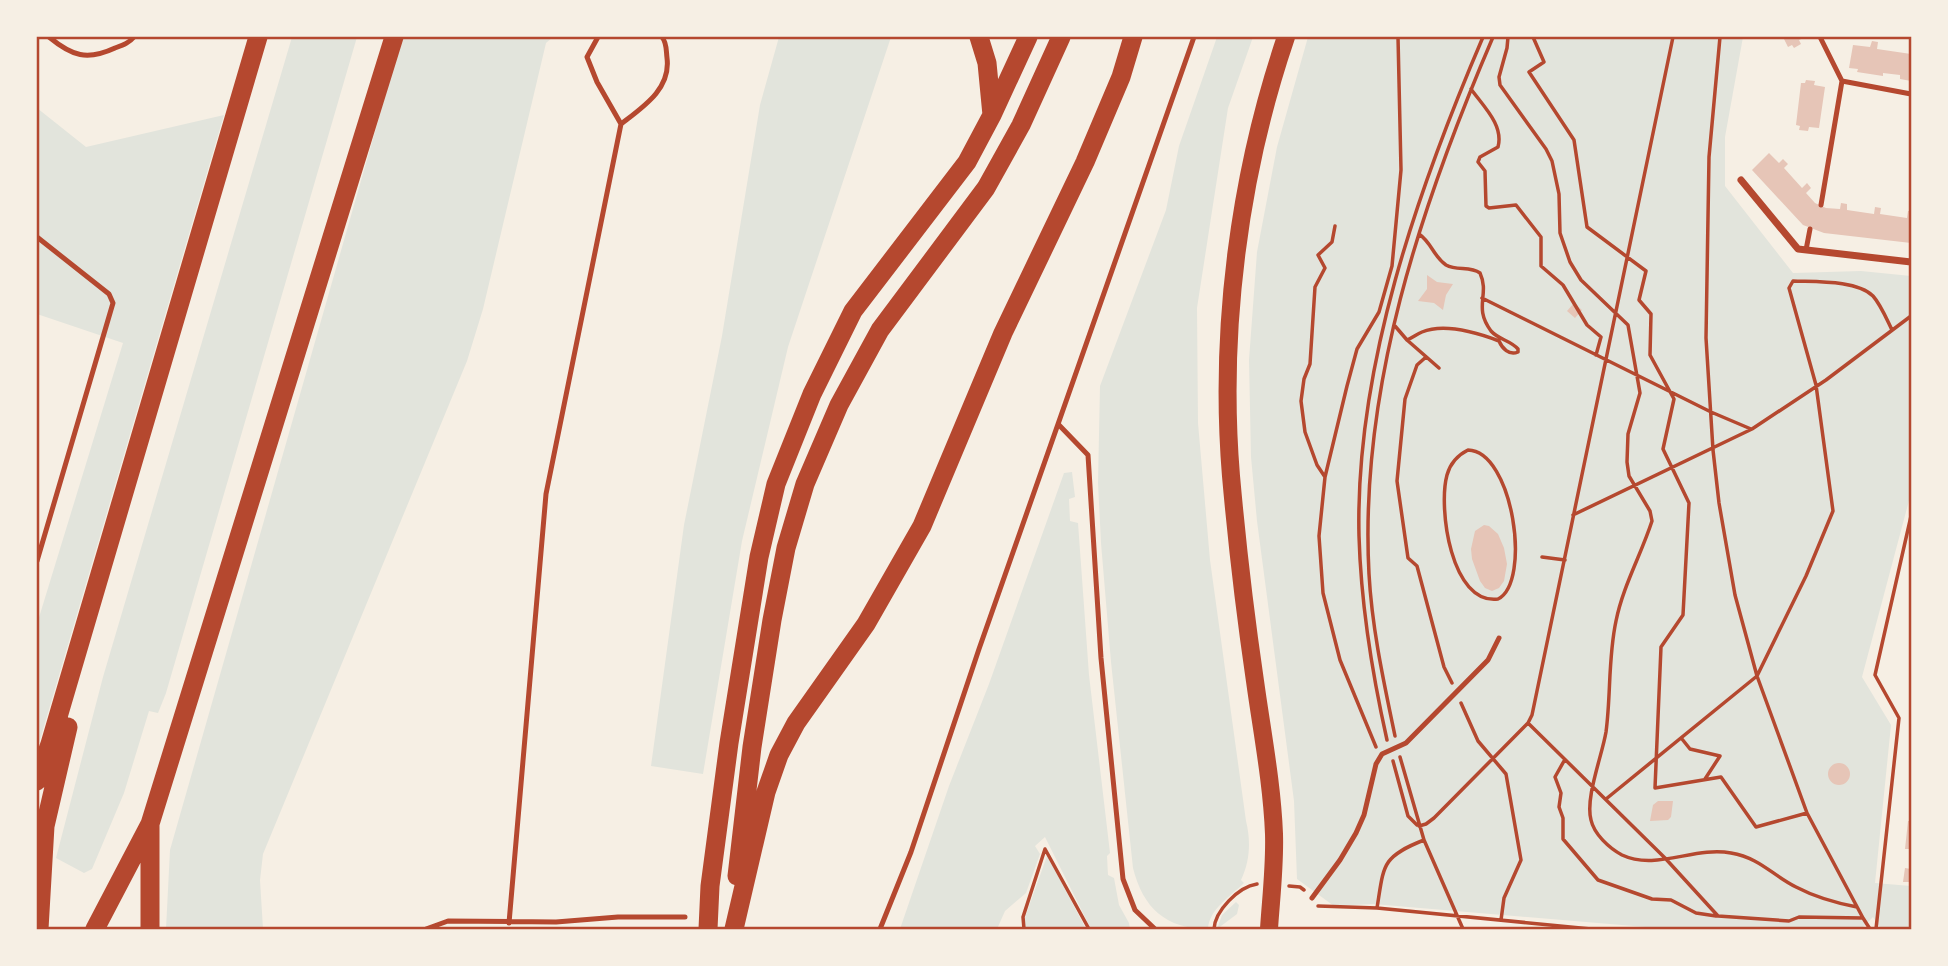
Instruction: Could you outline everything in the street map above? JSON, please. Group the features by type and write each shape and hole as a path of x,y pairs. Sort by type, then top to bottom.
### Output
{"highway":[{"path":"37,781 258,37"},
{"path":"95,929 150,824 394,37"},
{"path":"979,37 987,63 992,115"},
{"path":"708,929 710,886 729,743 759,557 776,484 812,394 853,311 967,162 1028,37"},
{"path":"734,929 739,847 768,645 786,548 805,484 839,405 880,330 986,188 1021,125 1061,37"},
{"path":"734,929 766,792 779,755 796,723 866,624 922,526 997,345 1085,162 1121,76 1133,37"},
{"path":"39,929 45,826 110,541"},
{"path":"150,824 150,929"}],"main road":[{"path":"1269,929 1274,836 1272,804 1251,654 1231,474 1229,375 1233,295 1244,207 1266,103 1286,37"}],"street":[{"path":"1741,180 1798,249 1911,262"}],"lane":[{"path":"49,37 65,50 82,56 101,55 134,37"},
{"path":"598,37 587,57 597,82 621,124"},
{"path":"509,923 546,494 621,124 656,96 669,70 662,37"},
{"path":"880,929 894,899 1194,37"},
{"path":"1820,37 1842,81 1821,205"},
{"path":"1842,81 1911,94"},
{"path":"1806,250 1810,229"},
{"path":"37,237 109,293 113,303 37,561"},
{"path":"1059,425 1088,455 1101,658 1124,879 1135,910 1155,929"},
{"path":"1312,898 1356,833 1364,815 1376,764 1382,754 1406,743 1488,660 1499,638"},
{"path":"426,929 448,921 509,923 685,917"}],"path":[{"path":"1382,754 1374,746 1340,660 1323,593 1319,536 1325,477 1357,349 1379,312 1392,266 1401,170 1398,37"},
{"path":"1419,826 1408,816 1377,695 1367,630 1359,534 1361,483 1372,383 1403,256 1428,177 1483,37"},
{"path":"1463,929 1424,840 1397,747 1374,630 1368,573 1370,485 1380,386 1419,234 1471,89 1493,37"},
{"path":"1507,37 1507,48 1499,77 1502,91 1533,130 1552,160 1559,194 1560,233 1570,262 1581,280 1628,325 1640,393 1627,448 1629,476 1650,511 1651,521 1616,622 1611,652 1606,730 1590,799 1591,822 1601,838 1620,854 1634,859 1665,859 1709,851 1732,853 1762,863 1811,894 1857,906"},
{"path":"1533,37 1544,62 1529,72 1574,140 1587,227 1646,271 1639,300 1651,314 1650,355 1674,399 1663,449 1689,503 1683,615 1661,647 1656,788 1721,777 1756,827 1807,813"},
{"path":"1419,826 1434,818 1528,723 1532,715 1674,37"},
{"path":"1720,37 1709,157 1706,247 1706,338 1719,503 1735,595 1757,676 1807,813 1870,929"},
{"path":"1471,89 1496,123 1499,134 1498,147 1480,157 1478,162 1485,172 1486,206 1516,205 1541,237 1541,266 1563,285 1587,325 1601,338 1597,355"},
{"path":"1325,477 1317,465 1305,432 1301,401 1304,379 1310,364 1315,287 1325,268 1318,255 1332,242 1335,226"},
{"path":"1407,340 1423,331 1461,331 1499,341 1502,348 1509,352 1518,352 1514,345 1492,332 1480,309 1484,288 1480,273 1475,270 1451,268 1443,263 1436,256 1429,240 1419,234"},
{"path":"1606,799 1757,676 1806,576 1833,511 1816,385 1789,288 1793,281 1838,283 1864,290 1874,297 1892,330"},
{"path":"1388,285 1404,289"},
{"path":"1482,298 1711,412 1752,429"},
{"path":"1573,515 1752,429 1911,316"},
{"path":"1395,326 1439,368"},
{"path":"1426,357 1418,365 1405,399 1397,481 1409,558 1417,566 1444,667 1478,741 1506,774 1521,860 1504,898 1501,920"},
{"path":"1476,450 1493,464 1511,508 1515,543 1513,577 1509,589 1503,596 1491,600 1482,598 1461,575 1454,560 1446,519 1447,475 1460,454 1476,450"},
{"path":"1876,929 1899,718 1875,675 1911,516"},
{"path":"1542,557 1565,560"},
{"path":"1528,723 1606,799 1718,916"},
{"path":"1682,739 1690,749 1720,756 1705,780"},
{"path":"1564,760 1555,777 1561,793 1559,807 1563,818 1563,839 1598,880 1652,899 1671,900 1696,913 1788,921 1799,916 1863,918"},
{"path":"1377,908 1386,862 1403,848 1424,840"},
{"path":"1024,929 1023,917 1045,849 1089,929"},
{"path":"1214,929 1217,914 1239,892 1251,885 1300,887 1320,908 1377,908 1591,929"}],"shaded area":[{"path":"292,37 357,37 166,693 158,713 149,711 124,793 92,869 84,873 56,858 103,677"},
{"path":"402,37 553,37 546,43 483,309 467,361 263,854 260,880 263,929 166,929 170,850"},
{"path":"779,37 891,37 788,347 742,541 703,774 651,766 684,525 722,336 760,105"},
{"path":"1217,37 1253,37 1228,108 1197,308 1198,423 1210,560 1249,843 1248,858 1241,880 1244,883 1216,909 1208,929 1180,925 1158,914 1143,894 1133,868 1111,662 1098,483 1100,386 1166,210 1179,146"},
{"path":"1308,37 1743,37 1725,137 1725,186 1793,273 1861,271 1911,276 1911,493 1862,677 1891,725 1875,883 1911,886 1911,929 1881,929 1873,917 1861,929 1669,929 1373,904 1334,906 1297,879 1294,801 1251,457 1249,360 1257,252 1277,147"},
{"path":"37,108 86,147 224,115 37,750 37,624 123,343 37,314"},
{"path":"1072,472 1075,497 1069,499 1070,521 1078,523 1089,675 1110,853 1107,856 1108,875 1114,878 1119,905 1130,929 1091,929 1045,837 1035,846 1040,854 1026,893 1005,911 997,929 900,929 949,786 989,684 1064,473"},
{"path":"1047,856 1086,929 1025,929 1024,920"},
{"path":"1236,902 1239,905 1237,914 1217,929 1222,915"}],"building":[{"path":"1783,37 1806,37 1799,40 1801,44 1794,48 1792,45 1788,47"},
{"path":"1872,41 1878,42 1877,49 1911,54 1911,81 1900,79 1900,75 1883,73 1883,76 1849,68 1853,45 1870,47"},
{"path":"1806,80 1815,81 1814,85 1825,87 1819,128 1809,127 1808,131 1799,130 1800,126 1796,125 1801,83"},
{"path":"1769,153 1779,163 1783,159 1788,164 1784,168 1802,188 1807,183 1811,188 1806,193 1815,203 1826,208 1840,209 1841,203 1847,204 1847,210 1874,214 1875,207 1881,208 1880,214 1907,218 1908,211 1911,211 1911,243 1824,233 1803,225 1752,170"},
{"path":"1427,275 1437,282 1453,284 1446,295 1443,310 1434,303 1418,301 1427,289"},
{"path":"1574,303 1582,310 1575,318 1567,311"},
{"path":"1484,525 1498,534 1507,564 1504,581 1499,588 1492,591 1485,588 1480,581 1472,559 1475,531"},
{"path":"1839,763 1847,766 1850,774 1847,782 1839,785 1831,782 1828,774 1831,766"},
{"path":"1658,801 1673,801 1671,817 1668,820 1650,821 1653,805"},
{"path":"1908,821 1911,821 1911,849 1905,849"},
{"path":"1905,868 1911,869 1911,882 1903,882"}]}
